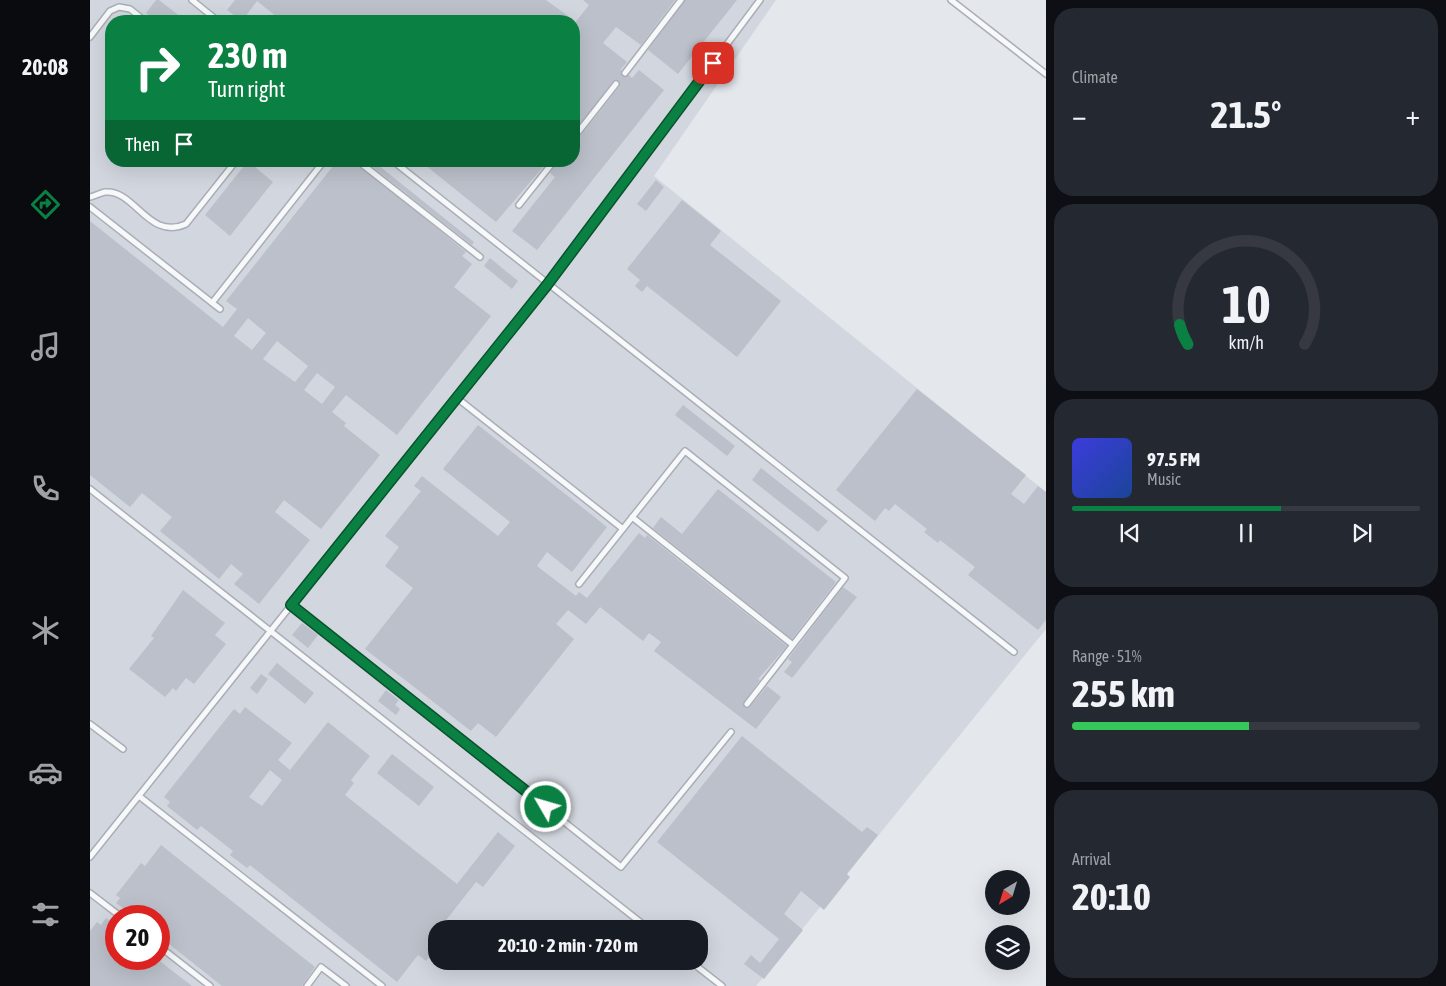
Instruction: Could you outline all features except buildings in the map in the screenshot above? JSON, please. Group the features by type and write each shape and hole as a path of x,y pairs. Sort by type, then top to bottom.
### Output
{"lane":[{"path":"192,0 211,15"},
{"path":"625,73 681,0"},
{"path":"90,856 547,285 760,0"},
{"path":"951,0 1046,74"},
{"path":"107,15 119,6 130,9 138,15"},
{"path":"90,37 105,18"},
{"path":"580,130 616,84"},
{"path":"90,197 105,192 116,194 163,228 174,230 186,224 231,167"},
{"path":"212,303 319,167"},
{"path":"366,167 480,257"},
{"path":"400,167 547,285 1014,652"},
{"path":"519,205 549,167"},
{"path":"90,207 220,309"},
{"path":"457,398 623,529"},
{"path":"579,584 685,451 845,578 747,704"},
{"path":"90,489 638,920"},
{"path":"632,517 793,645"},
{"path":"291,605 621,867 731,732"},
{"path":"90,724 123,749"},
{"path":"139,796 382,986"},
{"path":"90,893 106,905"},
{"path":"170,955 210,986"},
{"path":"307,986 321,967 346,986"},
{"path":"702,970 722,986"}],"shaded area":[{"path":"90,0 776,0 654,176 1046,492 1046,629 756,986 90,986"}],"route":[{"path":"546,807 291,605 547,285 713,63"}]}
